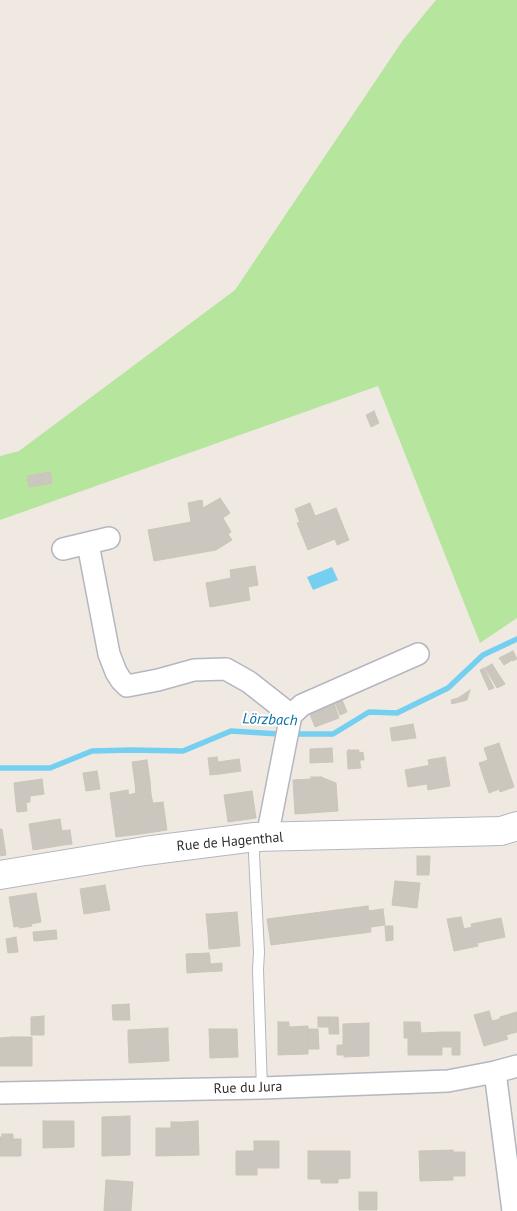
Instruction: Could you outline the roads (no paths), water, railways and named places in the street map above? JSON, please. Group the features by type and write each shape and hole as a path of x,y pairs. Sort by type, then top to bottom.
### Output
{"main road":[{"name":"Rue de Hagenthal","path":"461,832 517,811"},
{"name":"Rue de Hagenthal","path":"0,875 145,851 261,837 501,831 517,826"}],"street":[{"path":"63,549 109,538"},
{"path":"88,544 109,654 116,672 127,686 194,670 226,669 249,682 291,715"},
{"path":"261,837 291,715 302,705 418,654"},
{"name":"Rue du Jura","path":"0,1093 262,1088 448,1081 517,1066"},
{"path":"495,1072 514,1211"}],"lane":[{"path":"261,837 254,855 259,952 262,1088"}],"water":[{"path":"332,567 338,580 313,590 307,577"}],"waterway":[{"name":"Lörzbach","path":"0,768 50,768 92,751 183,751 231,731 279,734 333,734 369,712 397,713 448,688 483,655 517,639"}]}
